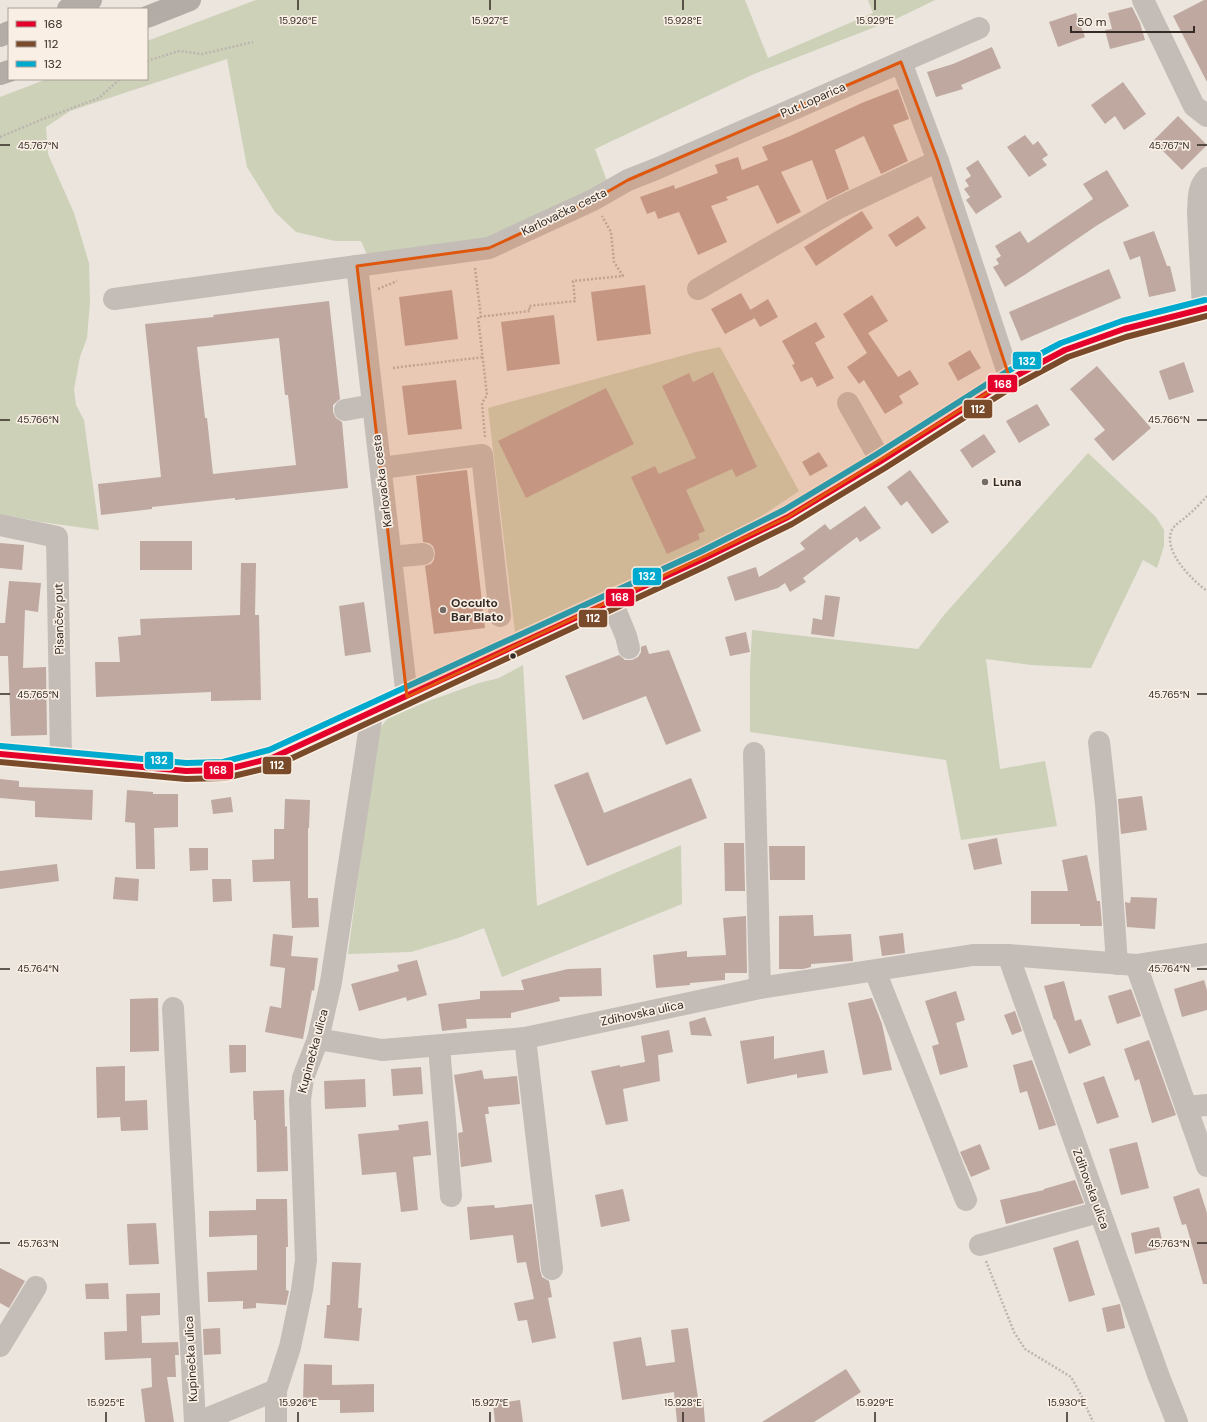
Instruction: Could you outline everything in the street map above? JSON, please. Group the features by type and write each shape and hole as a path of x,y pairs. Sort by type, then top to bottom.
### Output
{"main road":[{"path":"71,8 91,0"},
{"path":"148,17 190,0"}],"street":[{"path":"1143,0 1194,106 1207,116"},
{"name":"Put Loparica","path":"628,180 664,166 979,28"},
{"path":"901,62 938,161 1010,379"},
{"path":"698,289 838,208 938,161"},
{"path":"0,754 186,771 224,770 272,758 407,697 703,559 788,517 881,461 1010,379 1065,350 1124,328 1205,309 1203,211 1199,193 1201,184 1207,178"},
{"name":"Karlovačka cesta","path":"114,299 488,248 593,200 628,180"},
{"name":"Karlovačka cesta","path":"357,266 407,697"},
{"path":"848,404 881,461"},
{"path":"345,410 374,405"},
{"path":"381,468 482,455 500,616"},
{"name":"Pisančev put","path":"0,525 57,537 61,759"},
{"path":"391,557 423,554"},
{"path":"612,602 626,636 629,648"},
{"name":"Kupinečka ulica","path":"276,1422 276,1390 290,1347 302,1290 306,1260 300,1100 303,1078 318,1040 331,982 372,713"},
{"path":"1099,742 1126,964 1196,1106 1207,1166"},
{"path":"754,753 760,988"},
{"name":"Zdihovska ulica","path":"318,1040 382,1050 525,1038 760,988 973,955 1008,955 1126,964 1207,954"},
{"name":"Zdihovska ulica","path":"1008,955 1099,1212 1159,1377 1177,1422"},
{"path":"875,971 966,1200"},
{"name":"Kupinečka ulica","path":"172,1008 195,1422"},
{"path":"525,1038 552,1269"},
{"path":"439,1046 451,1196"},
{"path":"980,1245 1099,1212"},
{"path":"0,1346 36,1287"},
{"path":"198,1422 276,1390"}],"path":[{"path":"148,62 179,51 202,54 253,42"},
{"path":"0,137 99,98 119,80"},
{"path":"482,455 485,441 482,403 487,395 484,357 478,317 530,311 529,306 575,301 573,280 623,276 614,262 612,232 593,200"},
{"path":"473,251 481,317"},
{"path":"393,368 484,357"},
{"path":"1207,496 1172,530 1171,544 1179,563 1189,573 1195,582 1207,591"},
{"path":"980,1245 1014,1332 1026,1348 1071,1377 1093,1422"}],"highlighted area":[{"path":"901,62 938,161 1010,379 788,517 407,697 357,266 489,248 593,200 628,180"}],"green space":[{"path":"256,0 745,0 768,58 873,13 868,0 935,0 898,18 754,74 595,149 608,184 474,243 369,259 361,241 335,241 296,232 275,212 247,167 227,59 70,111 46,127 48,154 74,213 89,263 90,302 87,338 80,357 74,389 76,405 84,420 99,530 41,522 0,514 0,97 44,80 148,80 148,41"},
{"path":"720,347 799,491 745,527 515,632 488,408 696,352"},
{"path":"1088,453 1156,517 1164,530 1164,546 1157,568 1143,560 1091,668 1031,665 986,659 1000,769 1045,761 1057,826 961,840 946,760 750,732 752,630 918,649 944,615"},
{"path":"523,665 537,906 681,845 682,904 502,977 484,928 458,938 411,952 348,954 376,742 381,727 387,719 426,702 479,683 499,678"}],"building":[{"path":"1204,0 1207,0 1207,82 1173,16"},
{"path":"1132,7 1140,23 1145,40 1110,49 1105,30 1112,29 1108,13"},
{"path":"1076,13 1085,37 1058,47 1049,22"},
{"path":"992,47 1001,68 961,85 963,89 936,97 927,72 953,64"},
{"path":"1123,82 1146,114 1124,130 1115,116 1105,124 1091,105"},
{"path":"898,89 909,119 893,125 908,161 881,174 864,136 835,150 849,189 827,200 812,160 781,172 801,212 777,224 758,185 726,197 728,200 711,206 727,242 698,255 679,212 658,219 655,211 647,214 640,197 674,185 675,189 718,173 715,165 738,157 742,170 768,160 762,147 790,136 864,102"},
{"path":"1178,116 1207,145 1182,170 1153,141"},
{"path":"1025,135 1033,145 1038,141 1048,155 1042,159 1047,165 1029,177 1007,147"},
{"path":"978,160 1002,197 976,214 966,200 970,197 964,189 969,186 965,180 971,176 966,168"},
{"path":"1107,170 1129,206 1096,226 1005,287 993,267 999,264 996,259 1001,256 995,246 1020,231 1028,243 1093,199 1083,184"},
{"path":"862,211 873,228 816,266 804,247"},
{"path":"918,216 926,228 896,247 888,235"},
{"path":"1154,231 1167,266 1170,266 1176,291 1149,297 1140,256 1130,260 1123,242"},
{"path":"1109,269 1121,298 1021,341 1009,312"},
{"path":"645,285 651,334 597,341 591,292"},
{"path":"452,290 458,339 405,346 399,297"},
{"path":"741,293 755,318 725,334 711,309"},
{"path":"872,295 888,321 868,333 898,377 910,370 919,384 899,396 903,403 885,414 864,380 859,384 847,367 867,353 843,314"},
{"path":"768,299 778,317 760,327 750,310"},
{"path":"329,301 340,399 333,405 333,412 336,418 342,422 348,488 152,507 152,509 101,515 98,484 161,477 145,324 214,317 213,315","holes":["279,338 285,395 288,395 296,465 213,474 197,347"]},
{"path":"554,315 560,364 507,371 501,322"},
{"path":"816,322 825,337 815,343 834,378 817,387 812,377 801,382 792,365 795,364 782,341"},
{"path":"970,350 981,368 958,381 948,363"},
{"path":"1184,362 1194,392 1169,400 1159,371"},
{"path":"1097,366 1151,428 1113,461 1094,439 1105,430 1070,389"},
{"path":"713,372 757,467 736,477 732,469 686,490 705,531 698,534 700,539 667,554 631,477 655,466 659,474 696,458 662,386 689,373 693,382"},
{"path":"456,380 462,429 408,435 402,386"},
{"path":"606,388 634,444 526,498 498,441"},
{"path":"1037,404 1050,425 1019,443 1006,421"},
{"path":"984,434 996,452 972,468 960,450"},
{"path":"819,452 828,466 810,476 802,462"},
{"path":"467,470 485,628 434,634 425,566 431,564 434,560 435,552 433,546 429,543 423,542 416,476"},
{"path":"910,470 949,522 932,534 907,501 901,506 887,487"},
{"path":"865,506 881,528 860,542 857,537 803,578 806,582 790,592 785,583 778,588 735,601 727,577 756,567 759,577 805,549 800,543 825,524 830,530"},
{"path":"140,541 192,541 192,570 140,570"},
{"path":"0,543 24,545 22,570 0,568"},
{"path":"241,563 256,563 255,615 259,615 261,700 211,701 211,692 96,697 95,662 120,662 118,637 141,635 140,619 240,615"},
{"path":"9,581 41,583 38,612 25,610 23,668 46,667 47,735 11,736 8,656 0,656 0,623 5,623"},
{"path":"825,595 840,597 834,637 811,634 813,618 822,620"},
{"path":"364,602 371,652 345,656 339,606"},
{"path":"746,632 750,652 730,656 725,637"},
{"path":"646,645 649,654 669,650 701,731 666,745 646,696 583,720 565,676 619,655 625,660 632,660 638,657 641,652 641,647"},
{"path":"588,772 604,813 691,778 707,818 587,866 554,785"},
{"path":"0,779 19,781 19,787 93,790 92,820 35,817 35,801 0,798"},
{"path":"127,790 153,792 153,794 178,794 178,827 154,828 155,869 136,869 135,823 125,822"},
{"path":"1142,796 1147,830 1121,834 1118,799"},
{"path":"231,797 233,812 213,814 211,800"},
{"path":"285,799 310,800 308,828 308,898 318,898 319,927 292,928 290,881 253,882 252,860 274,859 274,829 284,829"},
{"path":"997,838 1002,864 974,870 968,844"},
{"path":"724,843 744,843 745,891 725,891"},
{"path":"769,846 805,846 805,880 770,880"},
{"path":"189,848 208,848 208,870 190,871"},
{"path":"1087,855 1097,901 1100,901 1102,926 1080,926 1080,924 1031,924 1031,891 1068,891 1062,860"},
{"path":"57,864 59,881 0,889 0,871"},
{"path":"115,877 139,879 138,901 113,899"},
{"path":"212,879 231,879 232,901 213,902"},
{"path":"1131,897 1157,898 1155,929 1127,927 1125,902 1130,903"},
{"path":"813,915 814,936 851,934 853,961 811,964 811,967 803,969 779,969 779,916"},
{"path":"746,916 747,973 725,973 725,980 656,988 653,955 687,951 687,957 726,955 723,918"},
{"path":"903,933 905,953 882,956 879,936"},
{"path":"273,934 293,936 291,956 318,958 314,991 312,990 303,1039 265,1032 270,1006 281,1008 285,968 270,966"},
{"path":"417,960 427,995 407,1001 406,997 359,1011 351,984 399,971 397,965"},
{"path":"601,968 602,996 559,997 560,1001 511,1013 511,1018 466,1019 467,1028 442,1031 438,1004 480,999 480,991 524,990 521,980 568,969"},
{"path":"1204,980 1207,990 1207,1010 1182,1017 1174,989"},
{"path":"1064,981 1075,1021 1081,1019 1091,1045 1069,1054 1055,1019 1054,1020 1044,986"},
{"path":"1131,989 1141,1016 1117,1024 1108,996"},
{"path":"956,991 965,1020 956,1023 968,1067 940,1075 932,1046 939,1044 925,1001"},
{"path":"158,998 159,1051 130,1052 130,999"},
{"path":"872,998 882,1024 892,1070 863,1075 848,1003"},
{"path":"1015,1011 1022,1031 1012,1035 1004,1015"},
{"path":"705,1017 712,1036 691,1035 689,1022"},
{"path":"669,1030 673,1052 658,1055 660,1081 623,1089 628,1121 606,1125 591,1071 645,1062 641,1036"},
{"path":"774,1036 774,1059 824,1050 828,1073 797,1078 797,1074 747,1084 740,1041"},
{"path":"1149,1040 1176,1115 1152,1123 1139,1079 1135,1081 1124,1049"},
{"path":"229,1045 246,1045 246,1072 230,1073"},
{"path":"1032,1060 1056,1125 1039,1130 1027,1091 1020,1093 1013,1065"},
{"path":"125,1066 125,1101 147,1100 148,1130 121,1131 120,1117 97,1118 96,1067"},
{"path":"421,1067 423,1094 393,1096 391,1069"},
{"path":"482,1070 484,1079 517,1076 520,1104 488,1107 489,1114 485,1114 492,1162 461,1167 458,1133 463,1132 454,1075"},
{"path":"1104,1076 1119,1117 1097,1124 1083,1083"},
{"path":"365,1079 366,1107 325,1109 324,1081"},
{"path":"284,1090 285,1127 287,1126 288,1171 257,1172 256,1120 254,1120 253,1091"},
{"path":"428,1121 431,1155 413,1157 418,1210 401,1212 396,1172 362,1175 358,1134 399,1130 398,1125"},
{"path":"1137,1142 1149,1188 1121,1195 1109,1149"},
{"path":"980,1144 990,1169 971,1177 960,1152"},
{"path":"1075,1180 1084,1203 1006,1224 1000,1200 1044,1190"},
{"path":"1199,1188 1207,1213 1207,1284 1203,1284 1186,1224 1182,1225 1173,1197"},
{"path":"623,1189 630,1221 601,1227 595,1195"},
{"path":"256,1199 287,1199 288,1247 286,1247 286,1290 289,1291 286,1305 256,1303 256,1308 243,1309 243,1301 208,1302 207,1272 257,1270 257,1235 209,1237 209,1211 256,1210"},
{"path":"532,1204 540,1270 542,1277 549,1281 552,1297 548,1298 556,1338 532,1343 527,1320 518,1321 514,1303 534,1299 526,1262 517,1263 513,1235 470,1240 467,1207 494,1205 495,1208"},
{"path":"156,1223 159,1264 129,1265 127,1224"},
{"path":"1159,1227 1164,1248 1135,1254 1131,1233"},
{"path":"1078,1240 1095,1295 1069,1302 1053,1248"},
{"path":"332,1262 361,1263 358,1308 362,1308 359,1341 324,1338 327,1305 330,1305"},
{"path":"0,1268 25,1281 9,1308 0,1303"},
{"path":"108,1283 109,1299 86,1299 85,1284"},
{"path":"160,1293 160,1315 141,1316 142,1343 178,1342 179,1355 175,1355 176,1377 167,1377 174,1422 145,1422 141,1389 152,1387 151,1358 105,1360 104,1332 127,1331 126,1294"},
{"path":"1120,1304 1125,1328 1107,1332 1102,1308"},
{"path":"220,1328 221,1354 204,1355 203,1329"},
{"path":"688,1328 698,1398 703,1398 705,1422 677,1422 674,1392 622,1400 613,1342 641,1337 646,1366 675,1362 671,1330"},
{"path":"304,1364 332,1365 332,1385 374,1384 374,1412 340,1413 340,1400 303,1400"},
{"path":"846,1369 861,1392 814,1422 762,1422"},
{"path":"520,1400 523,1422 495,1422 493,1404"}],"transit line":[{"name":"132","path":"1,746 186,763 223,762 269,750 700,552 784,510 877,454 1006,372 1061,343 1122,321 1205,300"},
{"name":"168","path":"0,754 186,771 224,770 272,758 703,559 788,517 881,461 1010,379 1065,350 1124,329 1207,308"},
{"name":"112","path":"0,762 186,779 225,778 275,766 706,566 792,524 885,468 1014,386 1068,357 1126,337 1207,316"}],"place":[{"name":"Luna","path":"985,482"},
{"name":"Occulto Bar Blato","path":"443,610"}]}
